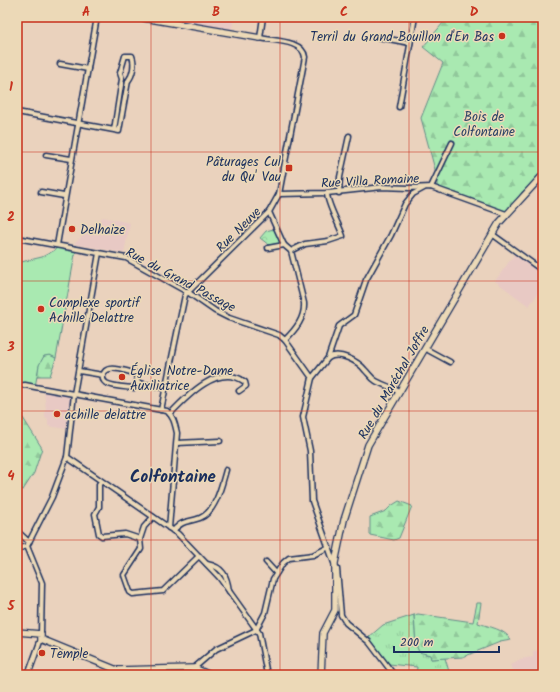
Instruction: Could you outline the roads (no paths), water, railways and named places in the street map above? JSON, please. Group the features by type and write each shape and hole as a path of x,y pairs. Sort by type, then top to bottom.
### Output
{"street":[{"path":"17,23 18,17"},
{"path":"56,245 88,70 96,17"},
{"path":"138,17 260,38 263,17"},
{"path":"399,107 415,17"},
{"path":"378,37 410,43"},
{"name":"Rue Neuve","path":"161,410 186,295 269,212 279,194 304,63 303,50 296,45 260,38"},
{"path":"17,112 119,131 128,81 131,76 134,60 132,56 125,56 120,73 122,79 114,130"},
{"path":"60,64 88,70"},
{"path":"339,193 340,177 349,136"},
{"path":"312,378 328,358 339,326 354,314 366,280 391,235 405,204 413,194 428,187 452,143"},
{"path":"46,155 71,159"},
{"name":"Rue du Maréchal Joffre","path":"320,675 323,633 335,610 335,563 344,520 368,444 426,349 466,276 492,234 506,214 543,175"},
{"name":"Rue Villa Romaine","path":"279,194 327,194 382,187 428,187 506,214"},
{"path":"40,192 64,196"},
{"path":"291,251 305,244 328,241 343,236 338,220 329,204 327,194"},
{"path":"269,212 284,245 291,251 303,294 305,311 296,328 286,340 304,364 312,378 311,391 305,406 304,426 310,451 312,501 335,563 339,583 341,615 346,623 369,642 394,675"},
{"path":"492,234 543,271"},
{"name":"Rue du Grand Passage","path":"17,238 126,258 189,293 228,318 279,335 286,340"},
{"path":"268,248 284,245"},
{"path":"17,550 28,544 52,497 67,457 74,394 100,253"},
{"path":"426,349 450,362"},
{"path":"328,358 331,356 341,356 350,359 365,369 370,377 399,392"},
{"path":"110,368 135,373 138,383 134,388 107,383 103,380 103,375 105,371 110,368"},
{"path":"79,371 103,375"},
{"path":"170,414 190,392 213,380 231,377 242,380 246,386 239,391"},
{"path":"138,383 166,388"},
{"path":"17,386 25,385 161,410 170,414 175,422 177,443 171,530"},
{"path":"177,443 220,441"},
{"path":"67,457 171,530 219,577 259,633 267,675"},
{"path":"171,530 183,521 200,518 208,514 217,498 226,470"},
{"path":"101,482 99,484 99,507 95,514 99,534 102,536 124,534 140,539"},
{"path":"153,518 144,527 140,539 141,548 124,575 130,592 133,594 163,591 199,556"},
{"path":"17,531 28,544 42,584 41,637 28,675"},
{"path":"194,668 216,649 256,630 265,613 276,573 288,558 312,555 329,547"},
{"path":"266,562 276,573"},
{"path":"206,564 221,569 226,576 229,592"},
{"path":"17,632 41,637 117,670 194,668 210,675"}],"place":[{"name":"Terril du Grand Bouillon d'En Bas","path":"502,36"},
{"name":"Pâturages Cul du Qu' Vau","path":"289,168"},
{"name":"Delhaize","path":"72,229"},
{"name":"Complexe sportif Achille Delattre","path":"41,309"},
{"name":"Église Notre-Dame Auxiliatrice","path":"122,377"},
{"name":"achille delattre","path":"57,414"},
{"name":"Temple","path":"42,653"}],"district":[{"name":"Colfontaine","path":"173,476"}],"park label":[{"name":"Bois de Colfontaine","path":"484,124"}]}
